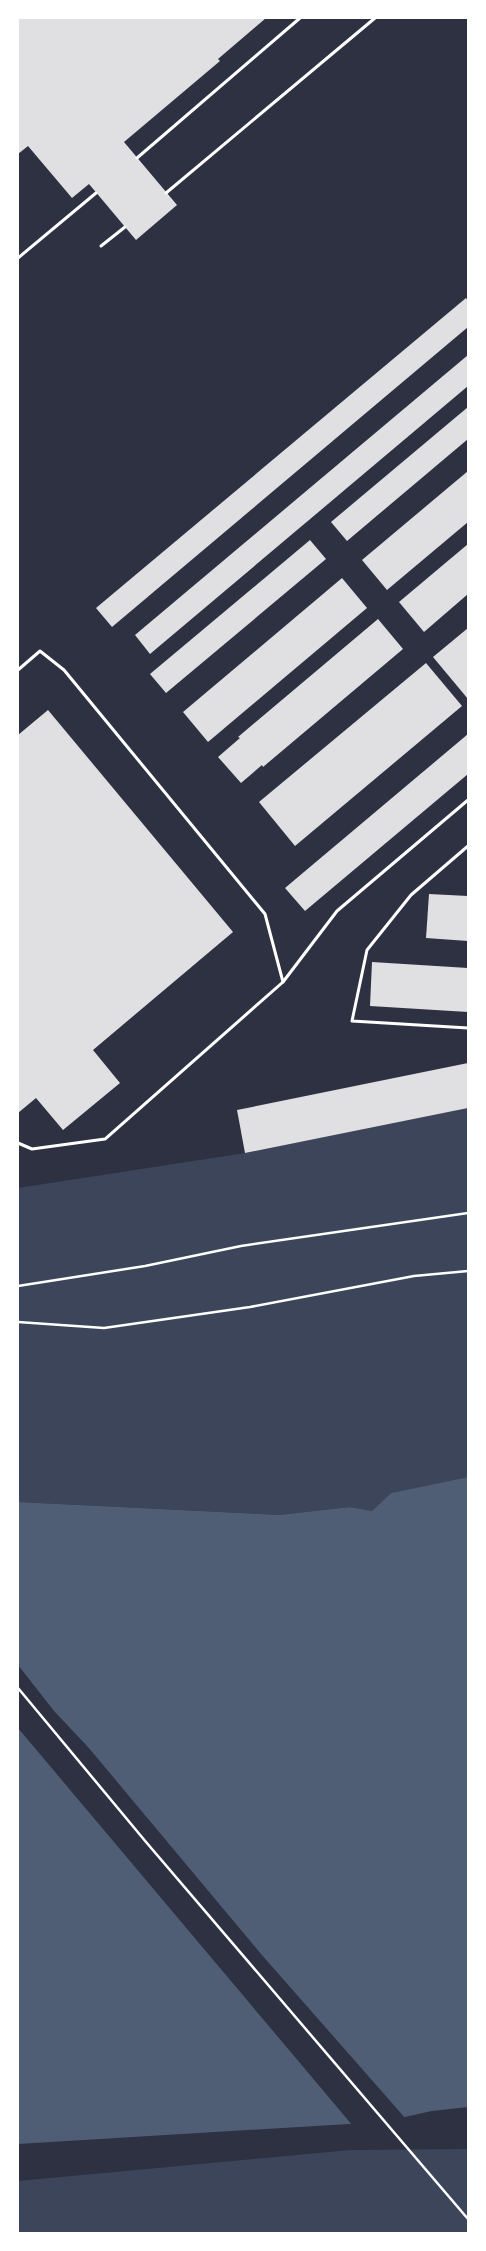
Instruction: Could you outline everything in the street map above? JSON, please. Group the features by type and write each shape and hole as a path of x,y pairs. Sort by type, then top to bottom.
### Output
{"lane":[{"path":"137,158 300,18"},
{"path":"166,192 375,18"},
{"path":"18,258 96,193"},
{"path":"101,246 125,227"},
{"path":"18,670 40,651 64,670 266,914 283,982"},
{"path":"18,1143 32,1149 106,1139 283,982 337,911 468,800"},
{"path":"468,846 411,895 367,950 352,1021 468,1028"}],"path":[{"path":"18,1286 145,1266 241,1246 468,1213"},
{"path":"18,1322 104,1328 250,1307 414,1276 468,1271"},
{"path":"18,1688 146,1842 421,2166 468,2219"}],"shaded area":[{"path":"468,1108 468,1477 391,1493 372,1511 350,1507 279,1515 18,1502 18,1188 245,1153"},
{"path":"468,1477 468,2107 432,2111 382,2122 18,2144 18,1502 279,1515 350,1507 372,1511 391,1493"},
{"path":"468,2149 468,2233 18,2233 18,2181 350,2150"}],"pier":[{"path":"18,1665 54,1711 88,1747 261,1954 406,2119 382,2124 353,2126 18,1728"}],"building":[{"path":"19,18 266,18 218,59 220,61 124,142 177,205 136,240 89,184 72,198 28,146 18,154"},
{"path":"466,298 468,301 468,327 112,627 96,608"},
{"path":"468,355 468,386 150,654 135,635"},
{"path":"468,407 468,439 347,541 331,522"},
{"path":"468,471 468,522 387,590 362,560"},
{"path":"310,540 326,559 166,693 150,674"},
{"path":"468,544 468,594 424,632 399,602"},
{"path":"342,578 367,608 208,742 183,712"},
{"path":"378,619 403,649 263,767 262,765 241,783 218,757 240,738 238,737"},
{"path":"468,628 468,699 433,657"},
{"path":"426,663 462,706 295,846 259,802"},
{"path":"48,710 233,932 93,1050 120,1083 63,1130 36,1098 18,1113 18,735"},
{"path":"468,734 468,774 305,911 285,888"},
{"path":"429,894 468,896 468,941 426,938"},
{"path":"372,962 468,968 468,1012 370,1006"},
{"path":"468,1063 468,1108 245,1153 237,1110"}]}
